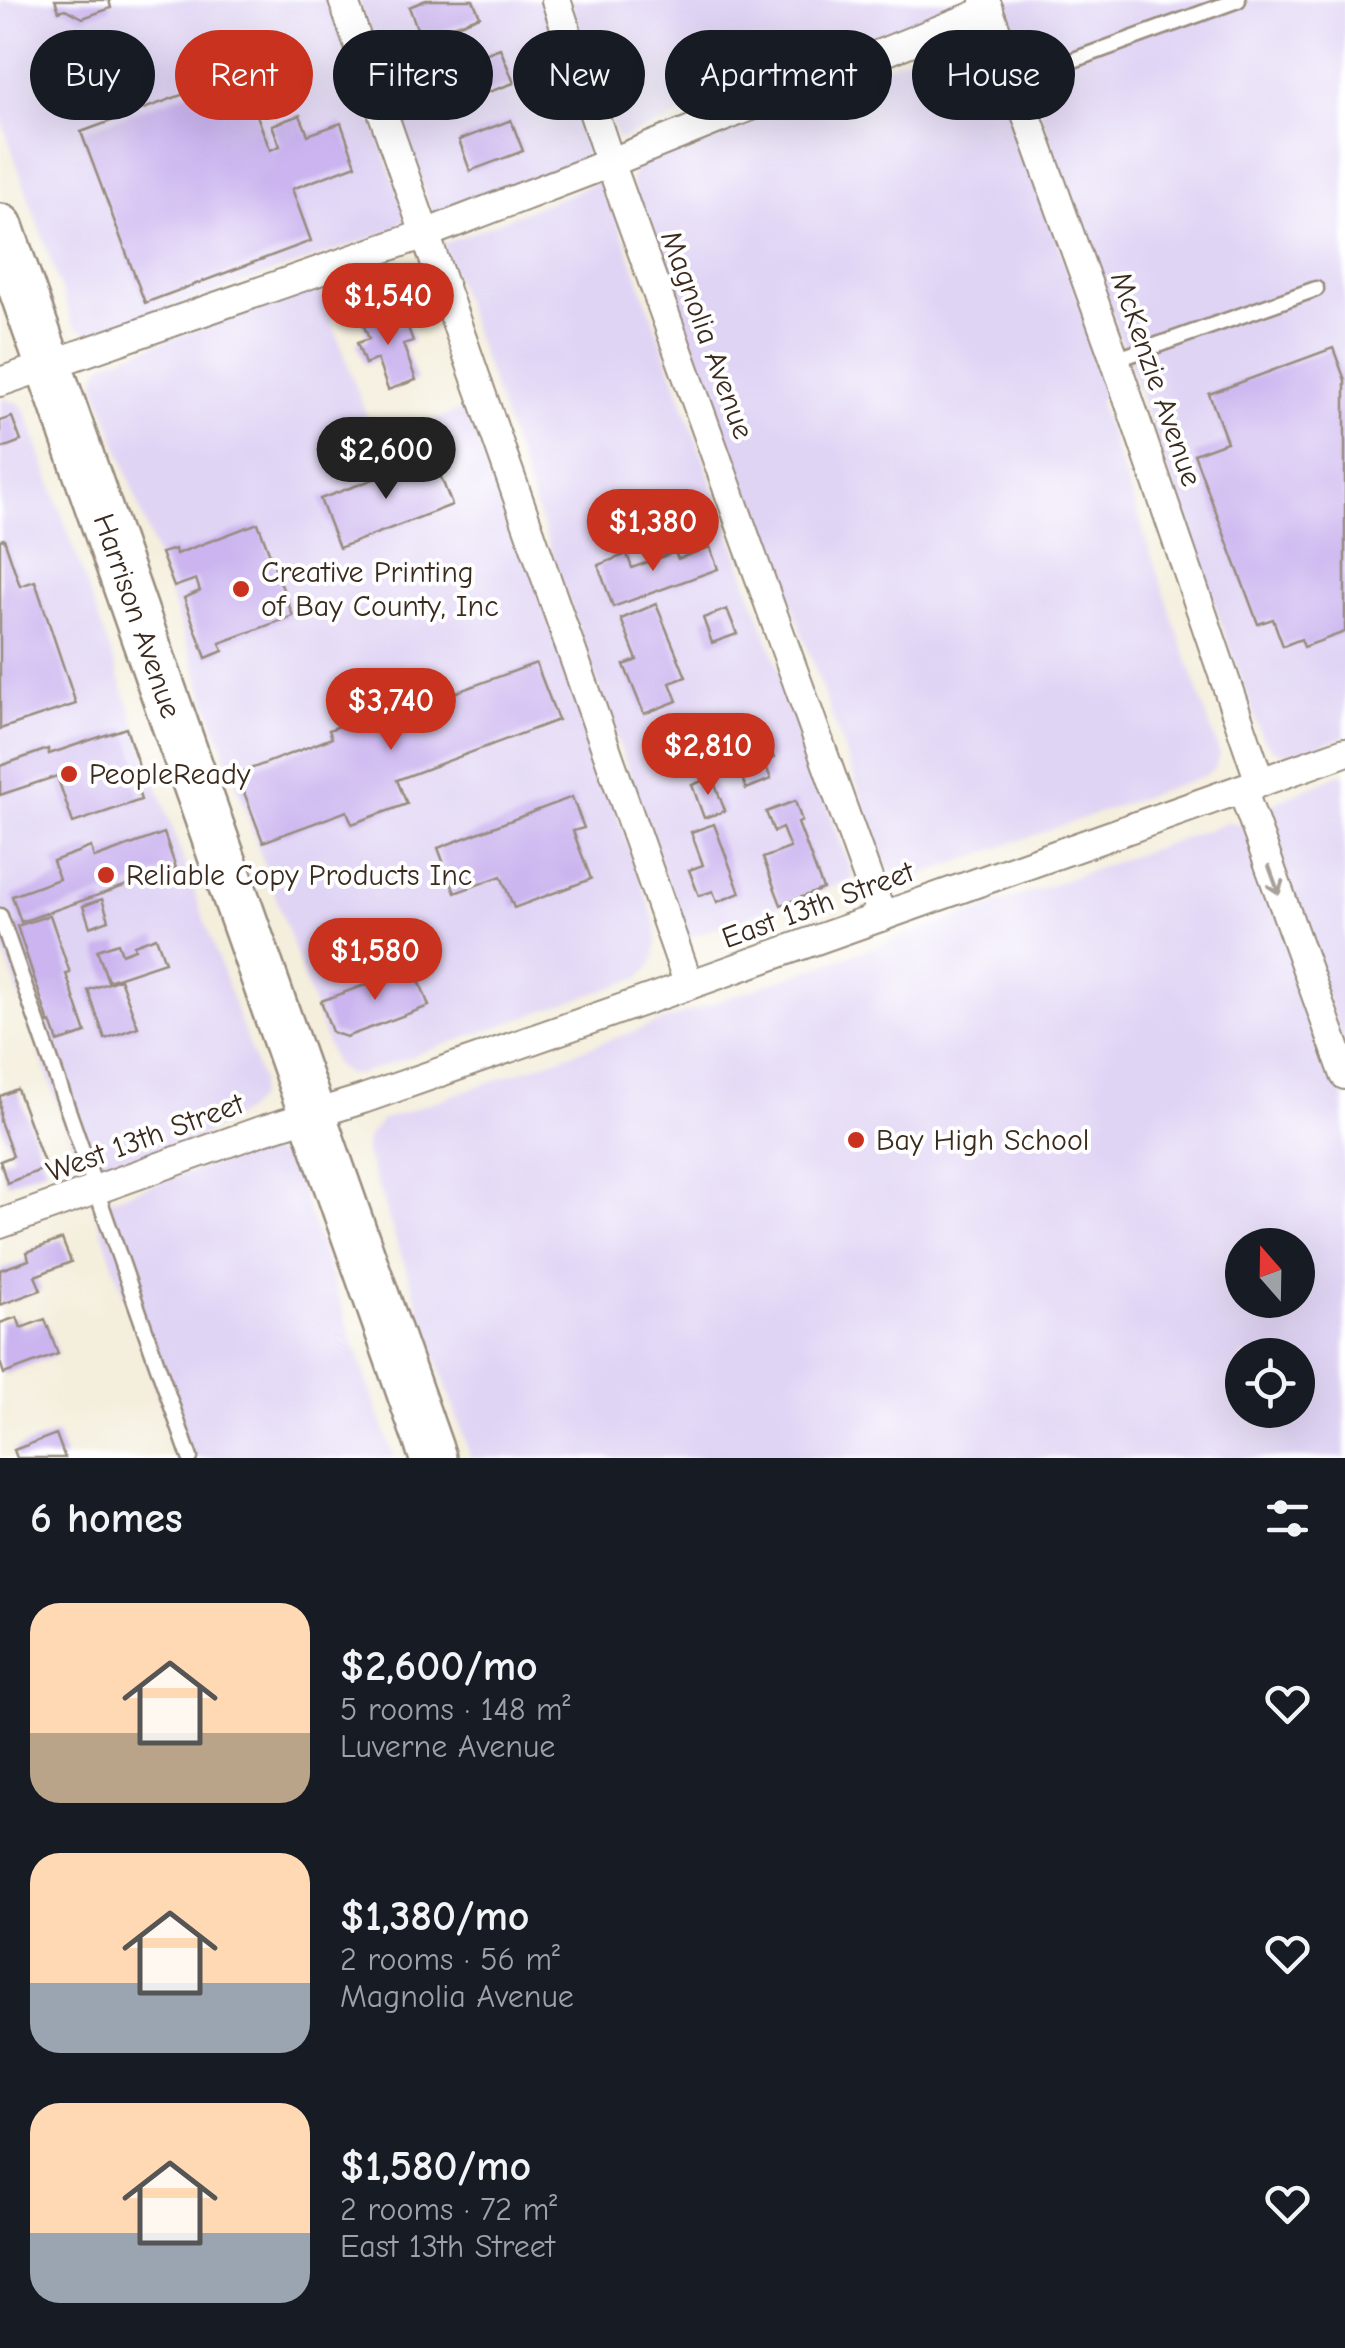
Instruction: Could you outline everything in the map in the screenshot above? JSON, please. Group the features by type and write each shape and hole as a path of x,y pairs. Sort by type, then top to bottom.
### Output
{"main road":[{"name":"Harrison Avenue","path":"0,227 433,1458"}],"street":[{"path":"344,0 689,985"},
{"name":"Magnolia Avenue","path":"556,0 610,162 882,916"},
{"path":"0,382 425,234 610,162 987,5"},
{"name":"McKenzie Avenue","path":"987,5 996,30"},
{"name":"McKenzie Avenue","path":"1030,120 1115,360 1345,1076"},
{"name":"East 13th Street","path":"312,1114 1345,752"},
{"name":"West 13th Street","path":"0,1224 312,1114"}],"lane":[{"path":"1075,60 1238,0"},
{"path":"1115,360 1316,290"},
{"path":"0,916 190,1458"}],"shaded area":[{"path":"0,0 332,0 342,30 333,30 333,120 373,120 406,216 391,231 102,332 89,333 73,324 0,116"},
{"path":"358,0 543,0 553,30 513,30 513,120 585,120 588,144 584,156 575,163 432,214 399,120 493,120 493,30 368,30"},
{"path":"569,0 968,0 892,30 665,30 668,120 618,140 611,120 645,120 645,30 580,30"},
{"path":"1000,0 1345,0 1345,737 1289,755 1273,750 1262,738 1043,120 1075,120 1075,30 1011,30"},
{"path":"912,55 912,120 1014,120 1112,393 1098,399 1220,755 1214,769 1206,775 910,879 893,875 885,864 762,522 746,503 631,182 635,168 642,163 750,120 892,120 892,63"},
{"path":"603,180 854,879 687,938 443,244"},
{"path":"319,286 376,441 475,405 656,925 657,940 654,961 639,978 357,1075 348,1074 333,1061 96,384 96,375 104,363"},
{"path":"0,398 19,403 26,412 261,1081 257,1099 244,1112 199,1138 85,1181 0,941"},
{"path":"1345,772 1345,1051 1263,818 1271,804"},
{"name":"Bay High School","path":"1229,822 1244,825 1345,1100 1345,1458 471,1458 366,1153 370,1133 382,1120"},
{"path":"268,1151 282,1157 295,1173 394,1458 179,1458 93,1205 243,1154"}],"building":[{"path":"55,0 109,0 111,8 83,18 65,9 59,11"},
{"path":"426,0 473,0 480,16 444,30 418,30 409,7"},
{"path":"500,48 513,83 493,91 493,51"},
{"path":"175,97 175,120 259,120 270,150 280,146 272,125 302,120 308,135 341,123 356,165 292,189 311,241 145,303 81,132 114,120 155,120 155,105"},
{"path":"511,120 523,151 470,171 459,140"},
{"path":"389,308 396,326 406,322 413,341 403,344 416,380 388,390 377,359 365,364 357,343 369,339 361,318"},
{"path":"1333,348 1345,380 1345,632 1304,647 1301,639 1283,646 1273,619 1258,624 1194,454 1227,442 1209,394"},
{"path":"12,417 21,441 0,449 0,421"},
{"path":"433,457 452,505 339,548 320,499"},
{"name":"Creative Printing of Bay County, Inc","path":"258,523 293,616 220,643 223,651 206,658 184,598 200,591 196,579 174,587 161,553 175,549 176,554"},
{"path":"4,539 20,586 35,581 76,704 0,729 0,540"},
{"path":"710,547 718,569 613,607 598,565 627,554 632,568 675,552 678,559"},
{"path":"656,604 686,677 670,683 677,701 644,714 624,665 637,660 621,619"},
{"path":"727,609 737,634 712,643 703,618"},
{"path":"536,663 558,720 397,780 407,804 352,824 347,811 263,842 237,774 332,738 329,730 397,704 400,713"},
{"name":"PeopleReady","path":"126,728 141,773 133,776 141,800 73,823 57,776 0,795 0,766"},
{"path":"765,736 774,758 764,761 771,779 746,789 740,771 729,775 721,753"},
{"path":"712,777 725,811 704,818 692,785"},
{"path":"572,797 584,828 573,831 591,879 514,908 501,876 455,893 438,848"},
{"path":"795,801 802,821 798,823 823,889 781,905 763,858 790,848 782,828 774,832 766,812"},
{"path":"714,824 740,893 717,902 713,891 699,896 689,870 703,865 691,832"},
{"name":"Reliable Copy Products Inc","path":"164,833 176,868 21,922 12,896 59,879 53,861 91,847 94,858"},
{"path":"102,899 109,920 90,927 83,906"},
{"path":"50,915 86,1033 58,1042 17,926"},
{"path":"156,937 165,962 108,981 97,950 118,943 122,954"},
{"path":"414,967 429,1006 346,1037 332,1032 321,1001"},
{"path":"120,979 138,1027 105,1039 88,990"},
{"path":"17,1089 46,1168 7,1183 0,1161 13,1156 0,1121 0,1096"},
{"path":"62,1239 71,1262 35,1276 41,1290 0,1305 0,1270 29,1260 27,1252"},
{"path":"17,1317 21,1328 45,1319 58,1354 4,1374 0,1362 0,1323"},
{"path":"56,1434 65,1458 17,1458 14,1450"}],"place":[{"name":"Creative Printing of Bay County, Inc","path":"241,589"},
{"name":"PeopleReady","path":"69,774"},
{"name":"Reliable Copy Products Inc","path":"106,875"},
{"name":"Bay High School","path":"856,1140"}]}
